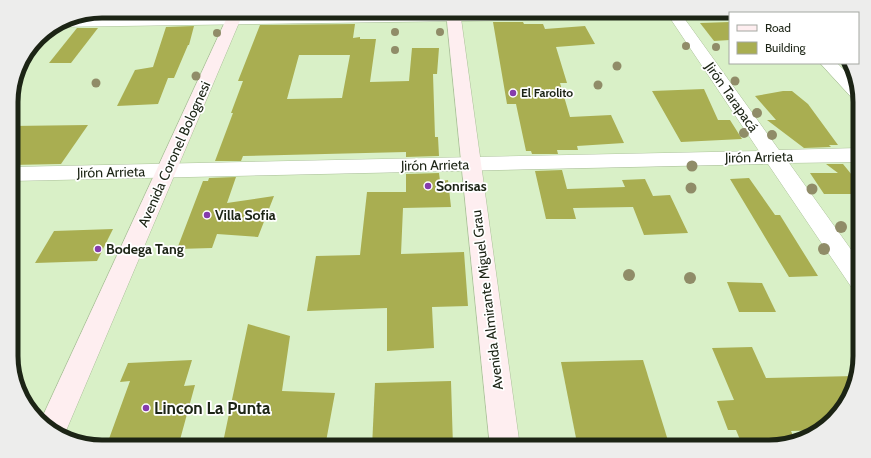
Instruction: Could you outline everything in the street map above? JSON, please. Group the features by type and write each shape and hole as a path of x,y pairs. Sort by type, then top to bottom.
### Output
{"main road":[{"name":"Avenida Coronel Bolognesi","path":"54,424 234,18"},
{"name":"Avenida Almirante Miguel Grau","path":"454,18 504,440"}],"street":[{"path":"73,23 190,18"},
{"name":"Jirón Tarapacá","path":"677,18 853,271"},
{"path":"829,64 851,87"},
{"name":"Jirón Arrieta","path":"18,174 853,155"}],"building":[{"path":"493,22 543,24 545,29 585,26 595,44 556,47 567,83 560,83 570,117 611,115 624,143 577,146 578,150 557,150 558,154 532,154 531,151 526,151 516,104 507,104"},
{"path":"729,22 729,40 714,41 700,23"},
{"path":"355,24 353,38 360,37 360,39 376,39 370,82 409,81 412,48 439,48 437,74 433,74 435,137 438,137 439,156 406,157 406,152 243,156 241,161 215,161 243,81 238,81 260,25","holes":["299,55 350,55 342,98 287,99"]},
{"path":"194,26 189,45 174,78 168,78 158,104 117,106 135,70 153,67 166,27"},
{"path":"77,28 98,28 71,63 49,63"},
{"path":"704,89 718,120 730,120 742,139 681,142 652,91"},
{"path":"783,91 792,91 808,104 838,145 829,145 831,147 804,148 767,120 776,120 755,96"},
{"path":"88,125 61,164 18,165 18,126"},
{"path":"826,164 843,164 853,176 853,194 824,194 810,173 838,173"},
{"path":"562,170 567,189 625,187 622,180 645,179 653,196 670,195 688,233 644,235 633,207 573,208 576,219 546,219 535,171"},
{"path":"439,173 440,181 448,180 451,207 403,208 401,254 464,252 468,306 432,307 434,348 387,351 387,308 307,311 316,256 360,255 367,192 406,192 406,174"},
{"path":"236,177 227,203 274,196 258,237 217,234 212,248 177,249 203,181 208,181 209,178"},
{"path":"749,178 775,215 780,215 818,276 789,277 730,179"},
{"path":"113,229 97,261 35,263 54,231"},
{"path":"727,282 762,283 776,312 739,312"},
{"path":"248,324 290,336 282,391 335,393 326,440 223,440"},
{"path":"752,347 766,378 850,376 849,383 839,402 832,411 815,426 807,430 791,431 793,436 774,440 740,440 736,430 728,430 717,401 734,400 712,348"},
{"name":"Lincon La Punta","path":"192,360 184,386 195,385 180,440 109,440 130,381 120,382 128,363"},
{"path":"643,360 668,440 579,440 576,438 561,362"},
{"path":"451,381 453,440 372,440 375,383"}],"place":[{"name":"El Farolito","path":"513,93"},
{"name":"Sonrisas","path":"428,186"},
{"name":"Villa Sofia","path":"207,215"},
{"name":"Bodega Tang","path":"98,249"},
{"name":"Lincon La Punta","path":"146,408"}]}
